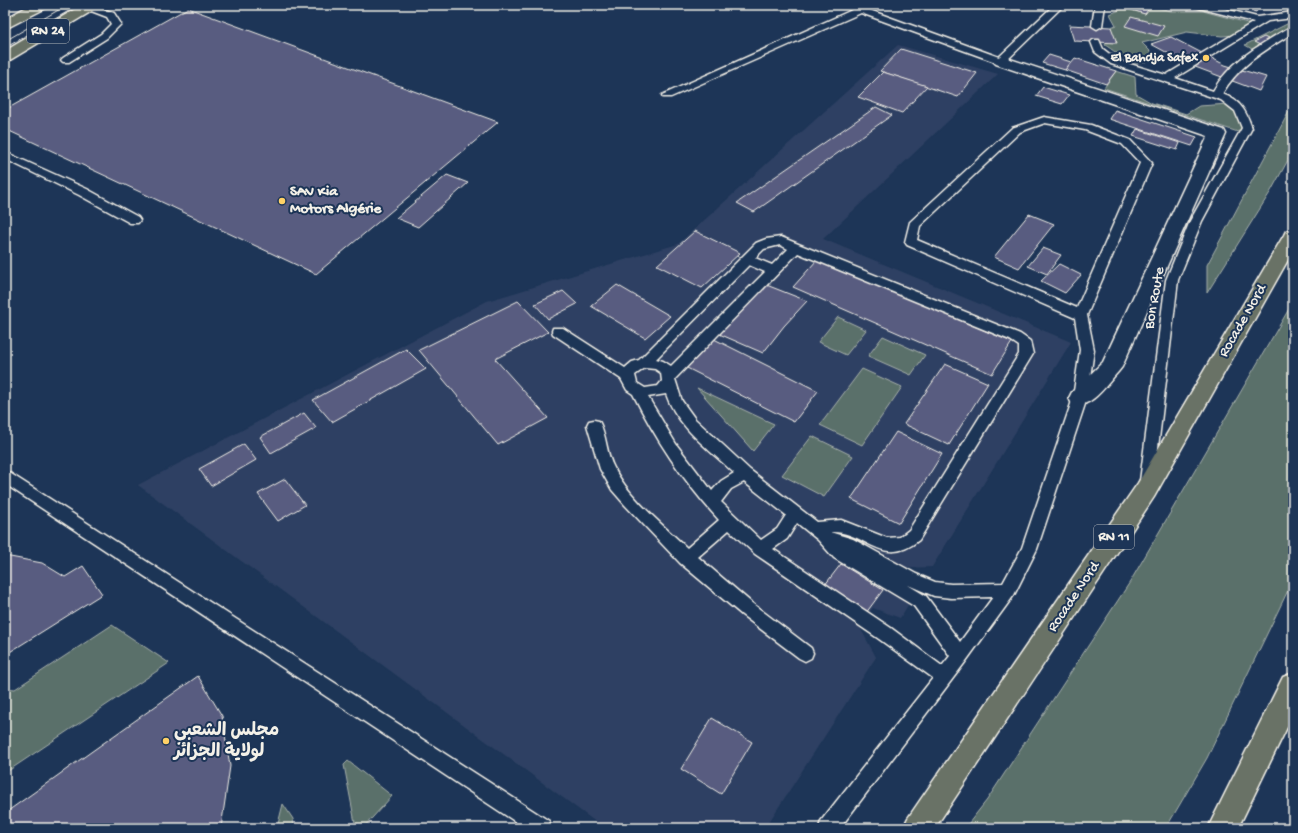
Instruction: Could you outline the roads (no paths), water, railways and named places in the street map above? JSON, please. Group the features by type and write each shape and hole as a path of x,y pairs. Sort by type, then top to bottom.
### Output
{"main road":[{"name":"RN 24","path":"5,25 41,5"},
{"name":"RN 24","path":"5,57 90,6"},
{"name":"Rocade Nord","path":"918,828 1146,490 1293,235"},
{"path":"1223,828 1293,686"}],"street":[{"path":"1001,61 1218,134 1111,367 1080,398"}],"lane":[{"path":"846,5 1001,61 1059,5"},
{"path":"1097,26 1100,5"},
{"path":"1198,5 1249,19 1264,20 1293,15"},
{"path":"66,60 104,36 116,24 111,15 90,6"},
{"path":"1220,10 1254,15 1293,8"},
{"path":"667,95 861,10"},
{"path":"1167,79 1264,20"},
{"path":"1096,42 1098,50 1114,62 1216,95 1223,82 1240,63 1293,29"},
{"name":"Bon Route","path":"1146,490 1172,280 1190,233 1247,128 1236,106 1216,95"},
{"path":"828,828 960,656 1008,590 1029,549 1080,398 1087,350 1081,315 1146,163 1126,142 1087,127 1044,120 1016,130 937,202 914,225 911,242 1081,315"},
{"path":"5,155 83,192 134,220"},
{"path":"628,377 633,368 644,362 760,246 766,243 781,241 1015,336 1025,344 1027,349 1026,354 909,541 902,544 892,545 883,543 842,526 833,525 818,532"},
{"path":"558,331 628,377 630,385 638,391 644,393 657,392 666,387 669,379 685,359 797,247"},
{"path":"747,258 774,271"},
{"path":"644,362 658,364 664,367 676,403 690,424 745,474 818,532 840,554 920,601 960,656"},
{"path":"638,391 657,426 712,501 729,521 760,548 840,605 887,635 944,677"},
{"path":"594,425 607,468 619,487 634,505 686,558 754,616 805,653"},
{"path":"712,501 726,486 745,474"},
{"path":"5,476 542,828"},
{"path":"760,548 782,534 795,514"},
{"path":"686,558 729,521"},
{"path":"818,532 848,544 910,579 934,589 951,591 1008,590"}],"tram line":[{"path":"5,41 67,5"},
{"path":"5,48 79,5"}],"place":[{"name":"El Bahdja Safex","path":"1206,58"},
{"name":"SAV Kia Motors Algérie","path":"282,201"},
{"name":"مجلس الشعبي لولاية الجزائر","path":"166,741"}]}
